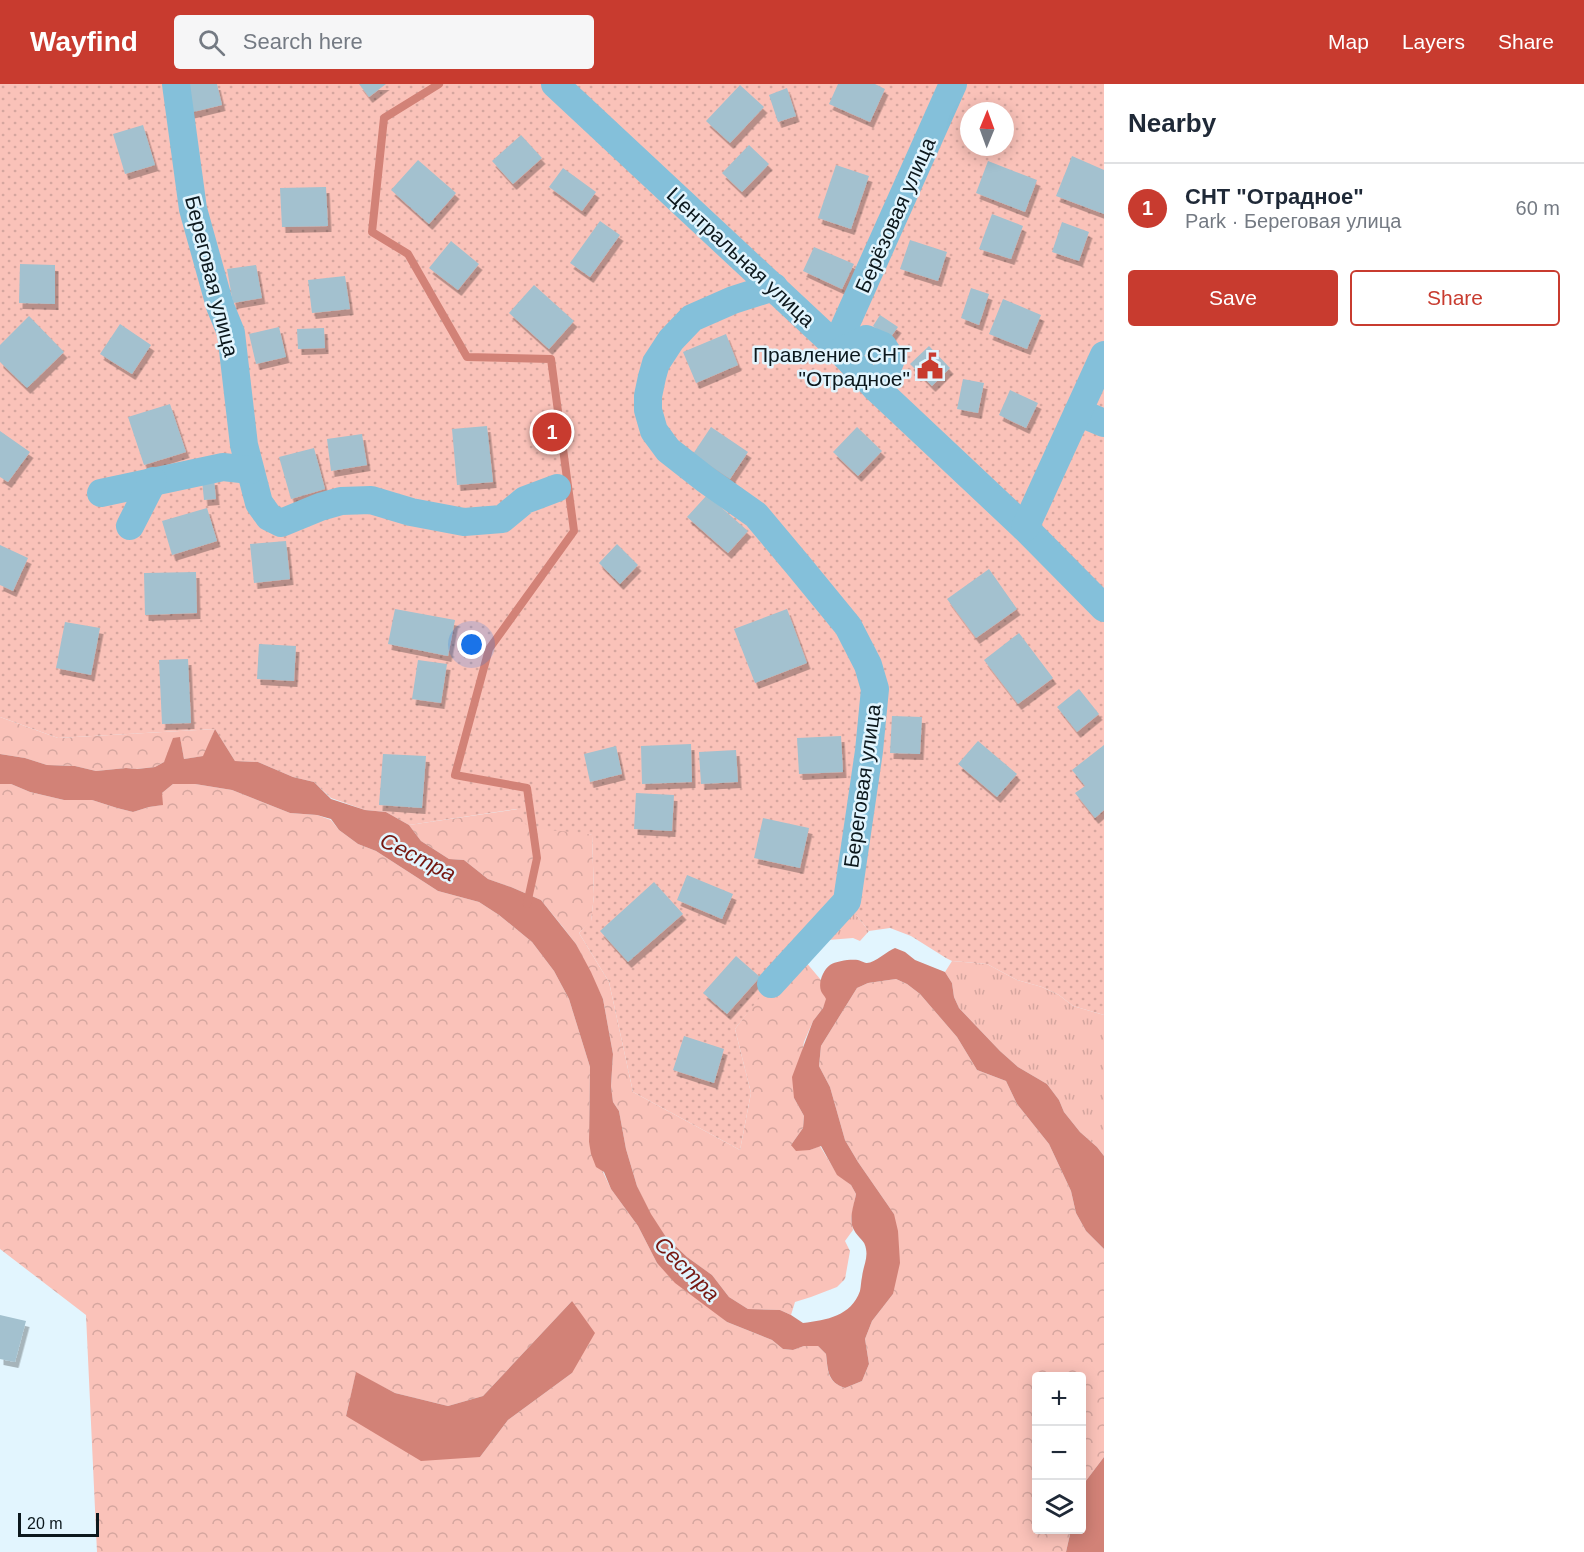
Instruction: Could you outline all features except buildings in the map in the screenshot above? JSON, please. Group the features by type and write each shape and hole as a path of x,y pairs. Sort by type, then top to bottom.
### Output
{"street":[{"name":"Береговая улица","path":"176,84 193,209 220,306 231,333 244,445 259,502 269,518 281,523 341,501 371,500 411,512 464,522 502,519 525,500 557,489"},
{"name":"Центральная улица","path":"555,84 839,348"},
{"name":"Берёзовая улица","path":"839,348 953,84"},
{"name":"Береговая улица","path":"771,984 847,901 869,751 875,689 868,665 848,626 756,515 668,450 654,431 648,410 651,376 656,363 671,340 692,318 733,300 774,287"},
{"path":"839,348 866,339 883,346 891,359 876,388 1025,528 1104,608"},
{"path":"1025,528 1091,418 1104,355"},
{"path":"101,493 223,466 250,470"},
{"path":"130,526 153,481"}],"green space":[{"path":"0,84 1104,84 1104,1015 1073,1006 1059,995 1042,987 1017,980 987,964 952,961 911,936 890,928 869,931 853,911 765,991 735,1029 751,1093 740,1150 633,1092 609,982 579,933 591,921 594,895 592,835 547,830 525,824 517,809 409,825 386,812 365,810 331,798 314,782 293,777 258,762 235,761 215,729 58,738 0,717"},
{"path":"0,717 58,738 215,729 204,756 184,759 180,738 164,762 155,767 96,771 75,766 47,765 25,758 0,754"},
{"path":"0,784 11,784 30,792 64,800 92,800 133,812 162,805 162,793 173,784 195,784 232,790 290,813 317,815 331,820 339,830 358,844 376,851 438,891 479,902 532,942 554,971 569,999 590,1067 589,1142 611,1189 638,1226 657,1263 727,1322 772,1340 783,1349 793,1350 804,1346 818,1346 826,1354 828,1371 832,1379 845,1388 862,1381 869,1364 865,1339 872,1321 893,1294 894,1214 845,1140 830,1087 819,1066 821,1046 857,988 868,983 896,979 907,984 920,994 957,1037 977,1070 1006,1081 1017,1104 1049,1144 1071,1191 1076,1213 1086,1231 1104,1249 1104,1457 1086,1481 1086,1372 1032,1372 1032,1534 1070,1534 1066,1552 97,1552 86,1315 0,1249","holes":["572,1301 572,1373 508,1420 480,1457 346,1416 356,1373 395,1393 448,1406 483,1396"]},
{"path":"518,809 592,835 594,895 591,922 579,933 609,982 633,1092 740,1150 751,1093 735,1029 764,991 799,954 821,980 821,990 827,999 813,1021 804,1042 794,1098 804,1116 803,1128 791,1145 810,1150 820,1146 837,1174 851,1185 856,1194 851,1219 853,1230 845,1241 850,1251 845,1279 837,1287 795,1302 791,1315 780,1310 748,1309 729,1297 712,1275 687,1257 666,1237 650,1214 637,1186 626,1149 619,1111 613,1102 611,1086 613,1054 603,999 576,944 562,926 541,900 488,879 464,860 449,859 421,841 409,825"},
{"path":"853,911 869,931 860,941 853,938 828,940"},
{"path":"952,961 987,964 1017,980 1042,987 1059,995 1073,1006 1104,1015 1104,1156 1064,1112 1059,1100 1047,1084 1018,1067 959,1008 954,997 952,983 945,972"}],"water":[{"name":"Сестра","path":"215,729 235,761 258,762 293,777 314,782 331,799 365,810 386,812 409,825 421,841 449,859 464,860 488,879 541,900 576,944 603,999 613,1054 611,1086 613,1102 619,1111 626,1149 637,1186 651,1214 666,1237 687,1257 712,1275 729,1297 748,1309 780,1310 803,1323 812,1322 844,1311 851,1306 860,1291 866,1253 864,1243 852,1226 856,1194 851,1185 837,1175 821,1146 796,1151 791,1145 803,1128 804,1116 794,1098 792,1077 813,1021 823,1008 826,999 820,988 825,970 830,965 843,961 858,960 869,963 895,948 915,960 945,972 952,983 954,997 959,1008 1018,1067 1047,1084 1059,1100 1064,1112 1104,1156 1104,1249 1086,1231 1076,1213 1071,1191 1049,1144 1017,1104 1006,1081 977,1070 957,1037 920,994 907,984 896,979 868,983 857,988 821,1046 819,1066 830,1087 845,1140 894,1214 898,1231 900,1263 893,1294 872,1321 865,1339 869,1364 862,1381 845,1388 835,1382 830,1375 826,1354 818,1346 804,1346 793,1350 783,1349 772,1340 727,1322 675,1283 657,1263 638,1226 611,1189 604,1172 596,1167 589,1142 590,1067 569,999 554,971 532,942 499,915 479,902 438,891 376,851 358,844 339,830 331,819 317,815 290,813 232,790 195,784 173,784 162,793 163,805 133,812 92,800 64,800 30,792 11,784 0,784 0,754 25,758 47,765 75,766 96,771 155,767 164,762 173,738 180,737 184,759 203,756"},
{"path":"572,1301 595,1333 572,1373 508,1420 480,1457 421,1461 346,1416 356,1372 395,1393 448,1406 483,1396"},
{"path":"1104,1457 1104,1552 1066,1552 1070,1534 1086,1534 1086,1481"}],"waterway":[{"path":"439,84 384,118 372,232 408,254 467,357 551,359 574,531 489,649 455,775 527,788 537,858 527,904"}],"place":[{"name":"Правление СНТ \"Отрадное\"","path":"930,366"},
{"name":"СНТ \"Отрадное\"","path":"552,432"}]}
